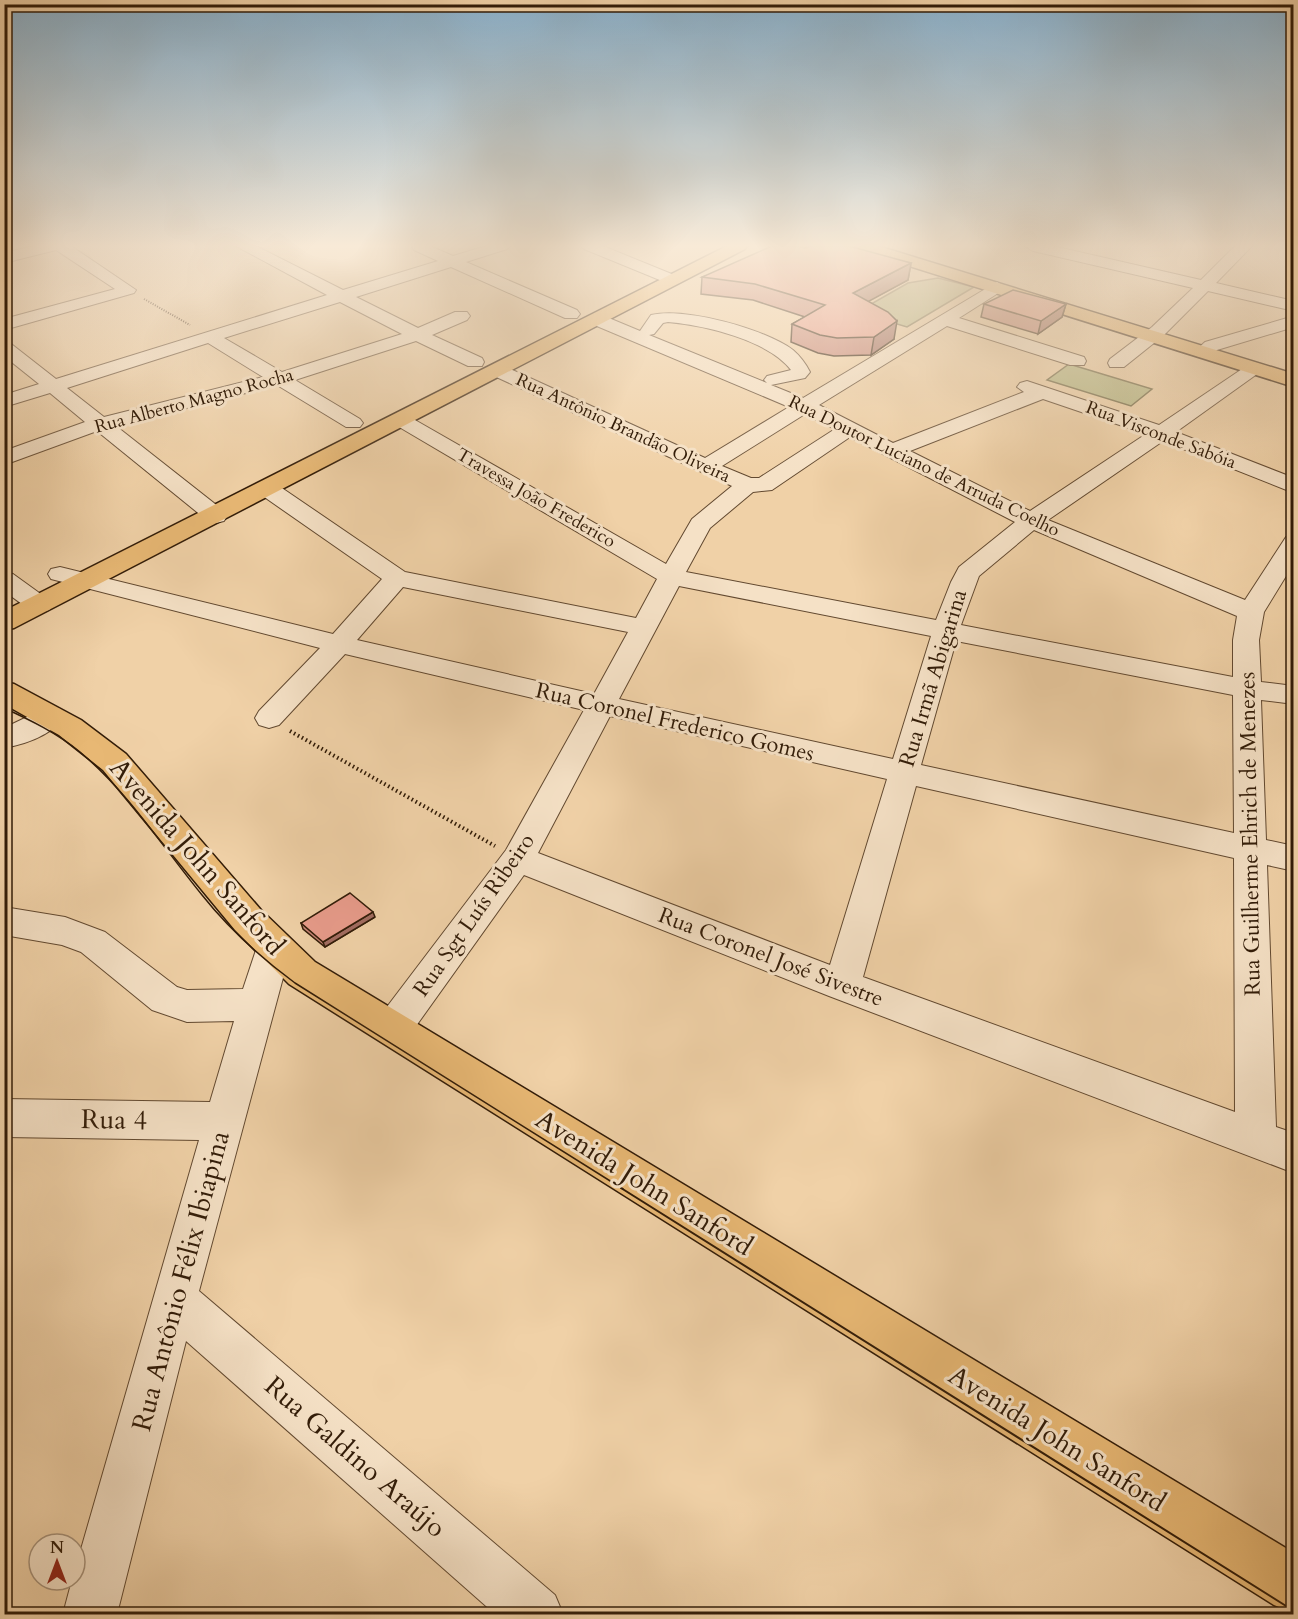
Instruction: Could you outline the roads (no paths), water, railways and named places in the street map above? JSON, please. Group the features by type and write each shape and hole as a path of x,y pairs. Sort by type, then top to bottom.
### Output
{"main road":[{"path":"18,595 87,581 353,423 556,322"},
{"path":"4,622 18,595 198,513 268,489 595,322"},
{"path":"1116,322 1155,333"},
{"path":"1119,322 1207,349 1293,372"},
{"path":"509,345 532,353"},
{"path":"1207,349 1255,369 1293,381"},
{"name":"Avenida John Sanford","path":"4,692 50,716 106,753 141,791 248,922 302,973 1293,1585"}],"street":[{"path":"4,401 261,322"},
{"path":"390,322 475,362"},
{"name":"Rua Alberto Magno Rocha","path":"4,459 92,427 364,355 418,336 449,322"},
{"name":"Rua Doutor Luciano de Arruda Coelho","path":"603,322 640,332 766,378 805,406 1031,521 1251,612"},
{"path":"640,332 654,322"},
{"path":"699,322 759,340 786,354 801,372 766,378"},
{"path":"705,467 944,322"},
{"path":"952,322 1077,361"},
{"path":"1117,363 1167,322"},
{"path":"1207,349 1291,322"},
{"path":"640,332 670,329 730,348"},
{"path":"210,337 353,423"},
{"path":"4,347 45,389 198,513"},
{"path":"4,366 45,389"},
{"name":"Rua Irmã Abigarina","path":"842,985 946,630 968,572 1031,521 1164,433 1255,369"},
{"name":"Rua Antônio Brandão Oliveira","path":"499,371 747,485"},
{"name":"Rua Visconde Sabóia","path":"891,451 1035,389 1164,433 1180,442 1293,486"},
{"name":"Travessa João Frederico","path":"401,420 671,577 1247,689 1293,695"},
{"path":"747,485 764,485 849,429"},
{"name":"Rua Sgt Luís Ribeiro","path":"393,1028 518,859 700,524 747,485"},
{"path":"268,489 397,578 645,628"},
{"name":"Rua Guilherme Ehrich de Menezes","path":"1256,1139 1246,640 1251,612 1293,542"},
{"name":"Rua Coronel Frederico Gomes","path":"60,574 339,644 603,706 1293,859"},
{"path":"269,718 397,578"},
{"path":"4,738 19,735 50,716"},
{"name":"Rua Coronel José Sivestre","path":"518,859 842,985 1293,1153"},
{"path":"4,921 65,931 93,942 165,999 187,1006 257,1005"},
{"name":"Rua Antônio Félix Ibiapina","path":"90,1614 174,1300 273,948"},
{"name":"Rua 4","path":"4,1118 224,1121"},
{"name":"Rua Galdino Araújo","path":"174,1300 536,1614"}],"tram line":[{"path":"4,708 62,739 80,752 114,784 223,919 257,953 282,973 623,1189"},
{"path":"621,1188 1294,1611"}]}
